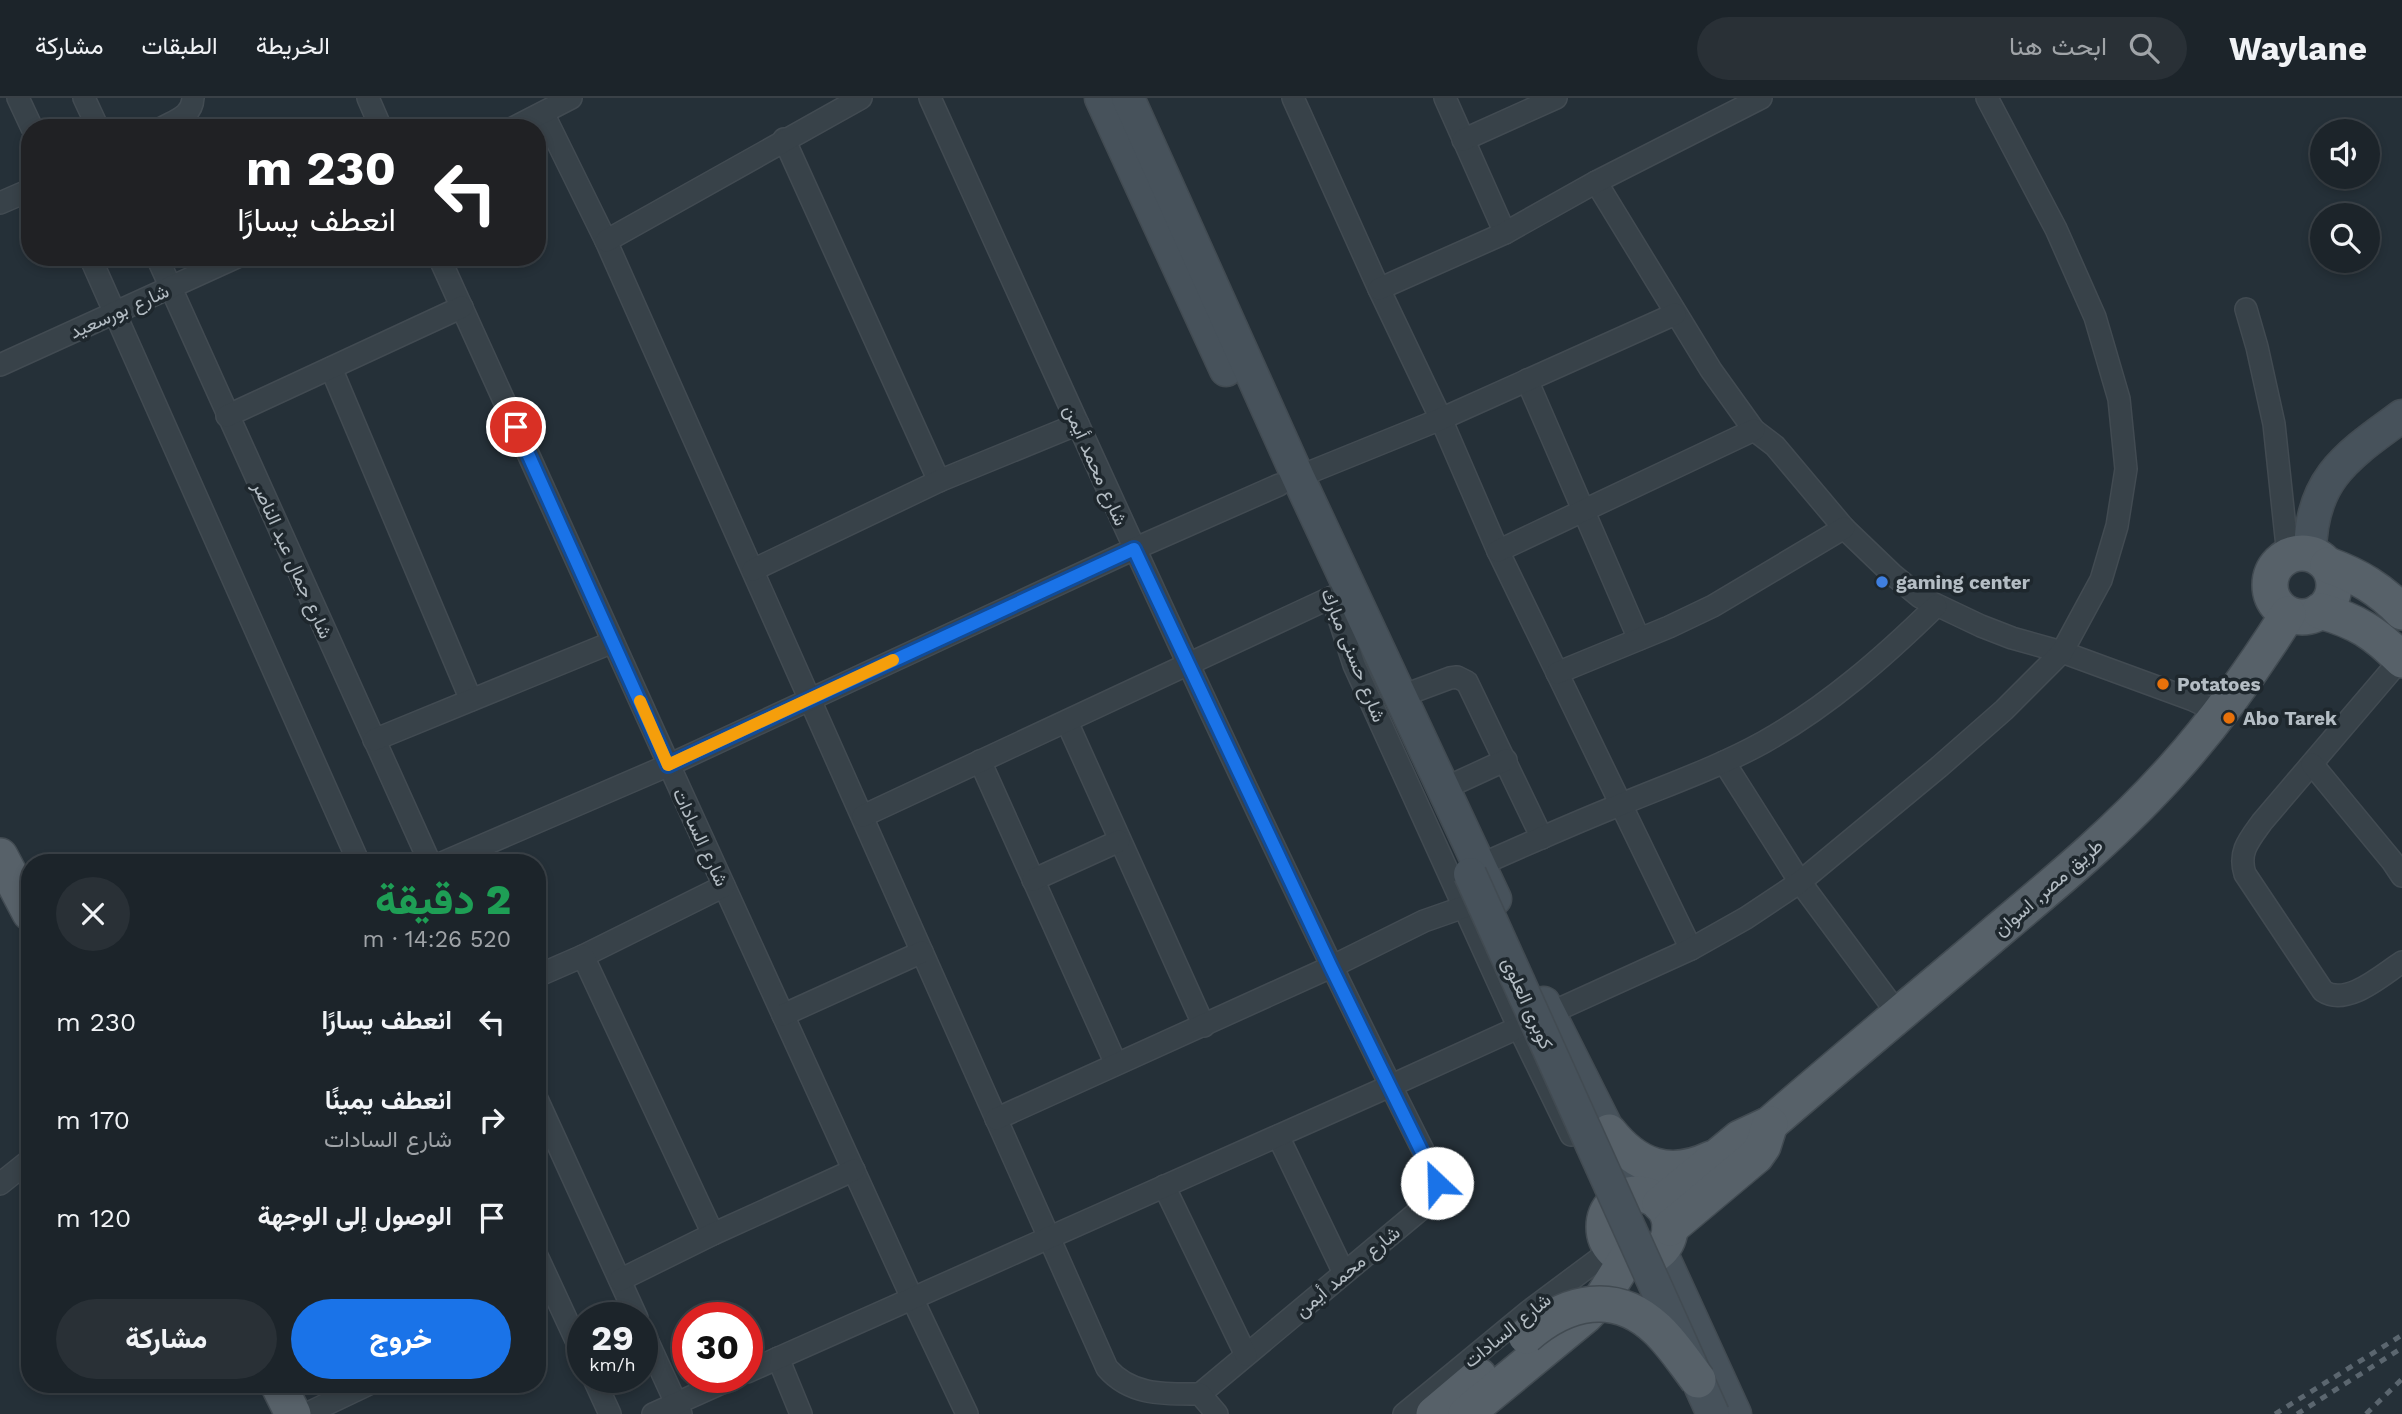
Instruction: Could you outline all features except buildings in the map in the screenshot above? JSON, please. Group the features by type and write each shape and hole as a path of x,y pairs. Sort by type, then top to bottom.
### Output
{"main road":[{"name":"شارع حسنى مبارك","path":"1101,98 1288,481 1399,697 1443,789 1475,869 1609,1132 1638,1232 1735,1414"},
{"name":"شارع حسنى مبارك","path":"1128,98 1288,481 1332,597"},
{"path":"2402,416 2347,457 2329,478 2317,501 2310,527 2311,581 2342,617 2363,626 2402,659"},
{"path":"2311,581 2367,582 2385,594 2402,612"},
{"path":"2311,581 2364,603 2402,634"},
{"name":"طريق مصر, اسوان","path":"1466,1414 1586,1315 1602,1298 1638,1232 1717,1156 1740,1138 1770,1124 2058,881 2114,829 2174,769 2220,713 2256,665 2311,581"},
{"name":"كوبرى العلوى","path":"1332,597 1475,869 1713,1414"},
{"path":"0,856 21,896"},
{"name":"طريق مصر, اسوان","path":"1638,1232 1756,1156 1763,1146 1770,1124"},
{"path":"1609,1132 1638,1160 1658,1167 1678,1169 1699,1165 1717,1156"},
{"path":"1434,1414 1552,1316 1581,1305 1601,1304 1622,1308 1640,1317 1656,1328 1698,1380"},
{"path":"282,1393 293,1414"}],"street":[{"path":"18,98 28,119"},
{"path":"84,98 94,119"},
{"path":"178,119 191,109 193,98"},
{"path":"368,98 378,119"},
{"path":"531,119 571,98"},
{"path":"606,241 861,98"},
{"name":"شارع محمد أيمن","path":"930,98 1134,549 1331,967 1434,1172 1437,1191 1426,1205 1200,1394"},
{"path":"1294,98 1379,289 1441,419 1498,551 1691,949"},
{"path":"1446,98 1462,140 1505,233"},
{"path":"1462,140 1556,98"},
{"path":"763,1365 1691,949 1746,918 1800,882 1940,767 2004,710 2062,652 2101,580 2117,526 2126,468 2119,399 2109,359 2089,304 2056,229 1987,98"},
{"path":"1379,289 1505,233 1596,182 1757,99"},
{"path":"543,113 546,119"},
{"path":"546,119 606,241 1107,1368 1117,1379 1146,1392 1200,1394 1217,1414"},
{"path":"784,139 939,481"},
{"path":"1596,182 1675,314 1754,430 1775,446 1844,528 1892,574 1920,597 1936,606 2012,638 2062,652 2193,700 2220,713"},
{"path":"0,203 21,194"},
{"path":"93,266 355,854"},
{"name":"شارع جمال عبد الناصر","path":"161,266 426,854"},
{"name":"شارع بورسعيد","path":"0,365 218,266"},
{"name":"شارع السادات","path":"443,266 668,765 967,1414"},
{"path":"227,416 462,307"},
{"path":"2246,309 2258,347 2311,581"},
{"path":"463,854 668,765 1134,549 1288,481 1441,419 1675,314"},
{"path":"331,368 471,700"},
{"path":"1527,380 1639,639"},
{"path":"752,570 939,481 1078,424"},
{"path":"1498,551 1754,430"},
{"path":"1557,673 1713,606 1844,528"},
{"path":"863,816 1332,597"},
{"name":"شارع حسنى مبارك","path":"1332,597 1354,665 1518,1026 1638,1232 1698,1414"},
{"path":"1475,869 1724,762 1766,741 1815,710 1890,651 1936,606"},
{"path":"374,740 613,642"},
{"path":"2402,659 2248,842 2241,861 2245,874 2329,995 2352,992 2402,962"},
{"path":"1399,697 1450,678 1463,678 1472,690 1542,838"},
{"path":"1067,722 1204,1026"},
{"path":"1443,789 1506,760"},
{"path":"980,761 1116,1065"},
{"path":"1724,762 1800,882 1898,1014"},
{"path":"2312,764 2402,876"},
{"path":"1033,880 1119,841"},
{"path":"546,972 724,886"},
{"path":"996,1119 1204,1026 1424,921 1464,907"},
{"path":"783,1015 922,952"},
{"path":"583,956 713,1234"},
{"path":"546,1119 630,1302"},
{"path":"1278,1136 1344,1273"},
{"path":"0,1184 21,1167"},
{"path":"620,1280 854,1170"},
{"path":"1164,1186 1246,1355"},
{"name":"شارع السادات","path":"1404,1414 1529,1311 1638,1232"},
{"path":"547,1301 567,1331"},
{"path":"778,1358 801,1414"},
{"path":"658,1364 679,1409"},
{"path":"306,1414 350,1393"},
{"path":"600,1393 610,1414"},
{"path":"653,1414 679,1409 707,1393"}],"railway":[{"path":"2275,1414 2402,1335"},
{"path":"2297,1414 2402,1348"},
{"path":"2366,1414 2402,1379"}],"slow traffic":[{"path":"640,701 668,765 893,660"}],"place":[{"name":"gaming center","path":"1882,582"},
{"name":"Potatoes","path":"2163,684"},
{"name":"Abo Tarek","path":"2229,718"}],"route":[{"path":"516,427 668,765 1134,549 1331,967 1434,1172 1437,1183"}]}
